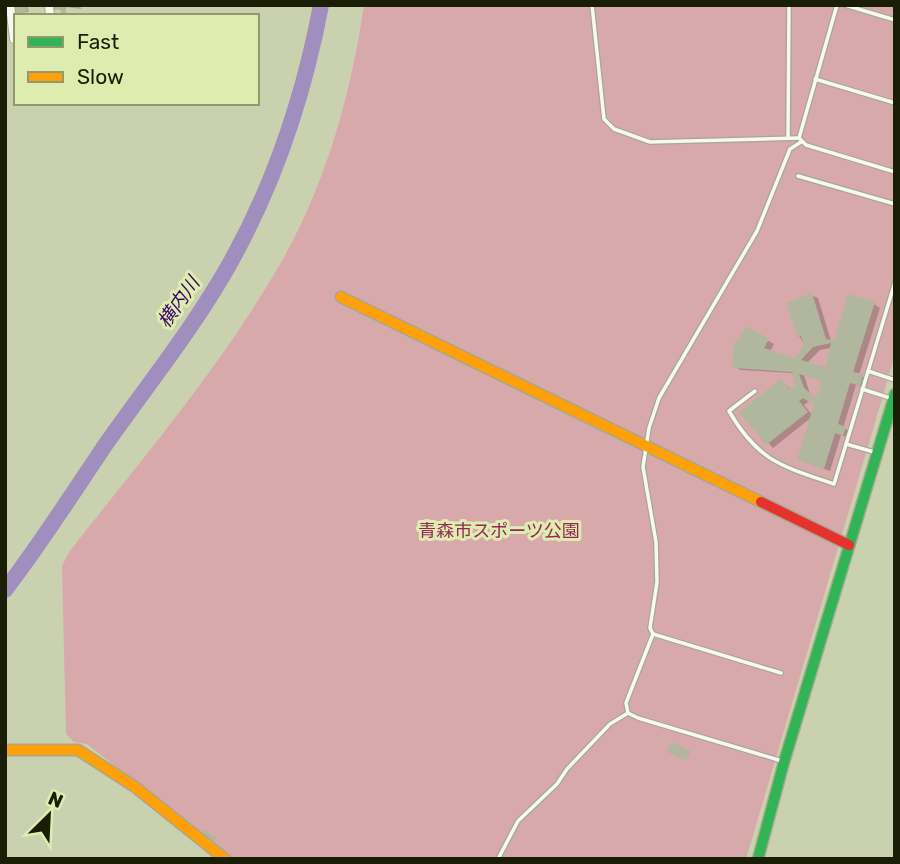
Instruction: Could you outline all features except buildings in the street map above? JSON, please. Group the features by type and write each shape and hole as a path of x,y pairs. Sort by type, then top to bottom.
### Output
{"street":[{"path":"10,5 14,39"},
{"path":"341,297 849,545"},
{"path":"758,859 784,762 894,396"},
{"path":"5,750 78,750 135,787 225,859"}],"lane":[{"path":"592,5 604,119 614,129 650,142 789,137 895,172"},
{"path":"789,5 789,137"},
{"path":"781,673 653,634 650,628 657,582 656,542 645,484 645,446 659,398 757,231 790,149 800,140 837,5"},
{"path":"845,5 895,20"},
{"path":"815,79 895,103"},
{"path":"798,176 895,204"},
{"path":"755,391 729,411 754,447 772,460 834,484 895,282"},
{"path":"868,371 895,380"},
{"path":"862,389 894,396"},
{"path":"846,444 877,453"},
{"path":"628,713 628,697 653,634"},
{"path":"498,859 512,829 524,814 557,784 567,768 610,724 628,713 784,762"}],"green space":[{"name":"青森市スポーツ公園","path":"364,5 895,5 895,355 746,859 232,859 87,744 74,742 66,734 62,566 69,552 179,413 231,341 279,266 310,205 334,140 352,73"}],"waterway":[{"name":"横内川","path":"5,590 186,333 229,265 260,203 286,139 306,72 321,5"}],"traffic: fast":[{"path":"758,859 784,762 895,394"}],"traffic: slow":[{"path":"341,297 761,502"},
{"path":"5,750 78,750 135,787 225,859"}],"traffic: jam":[{"path":"761,502 849,545"}]}
